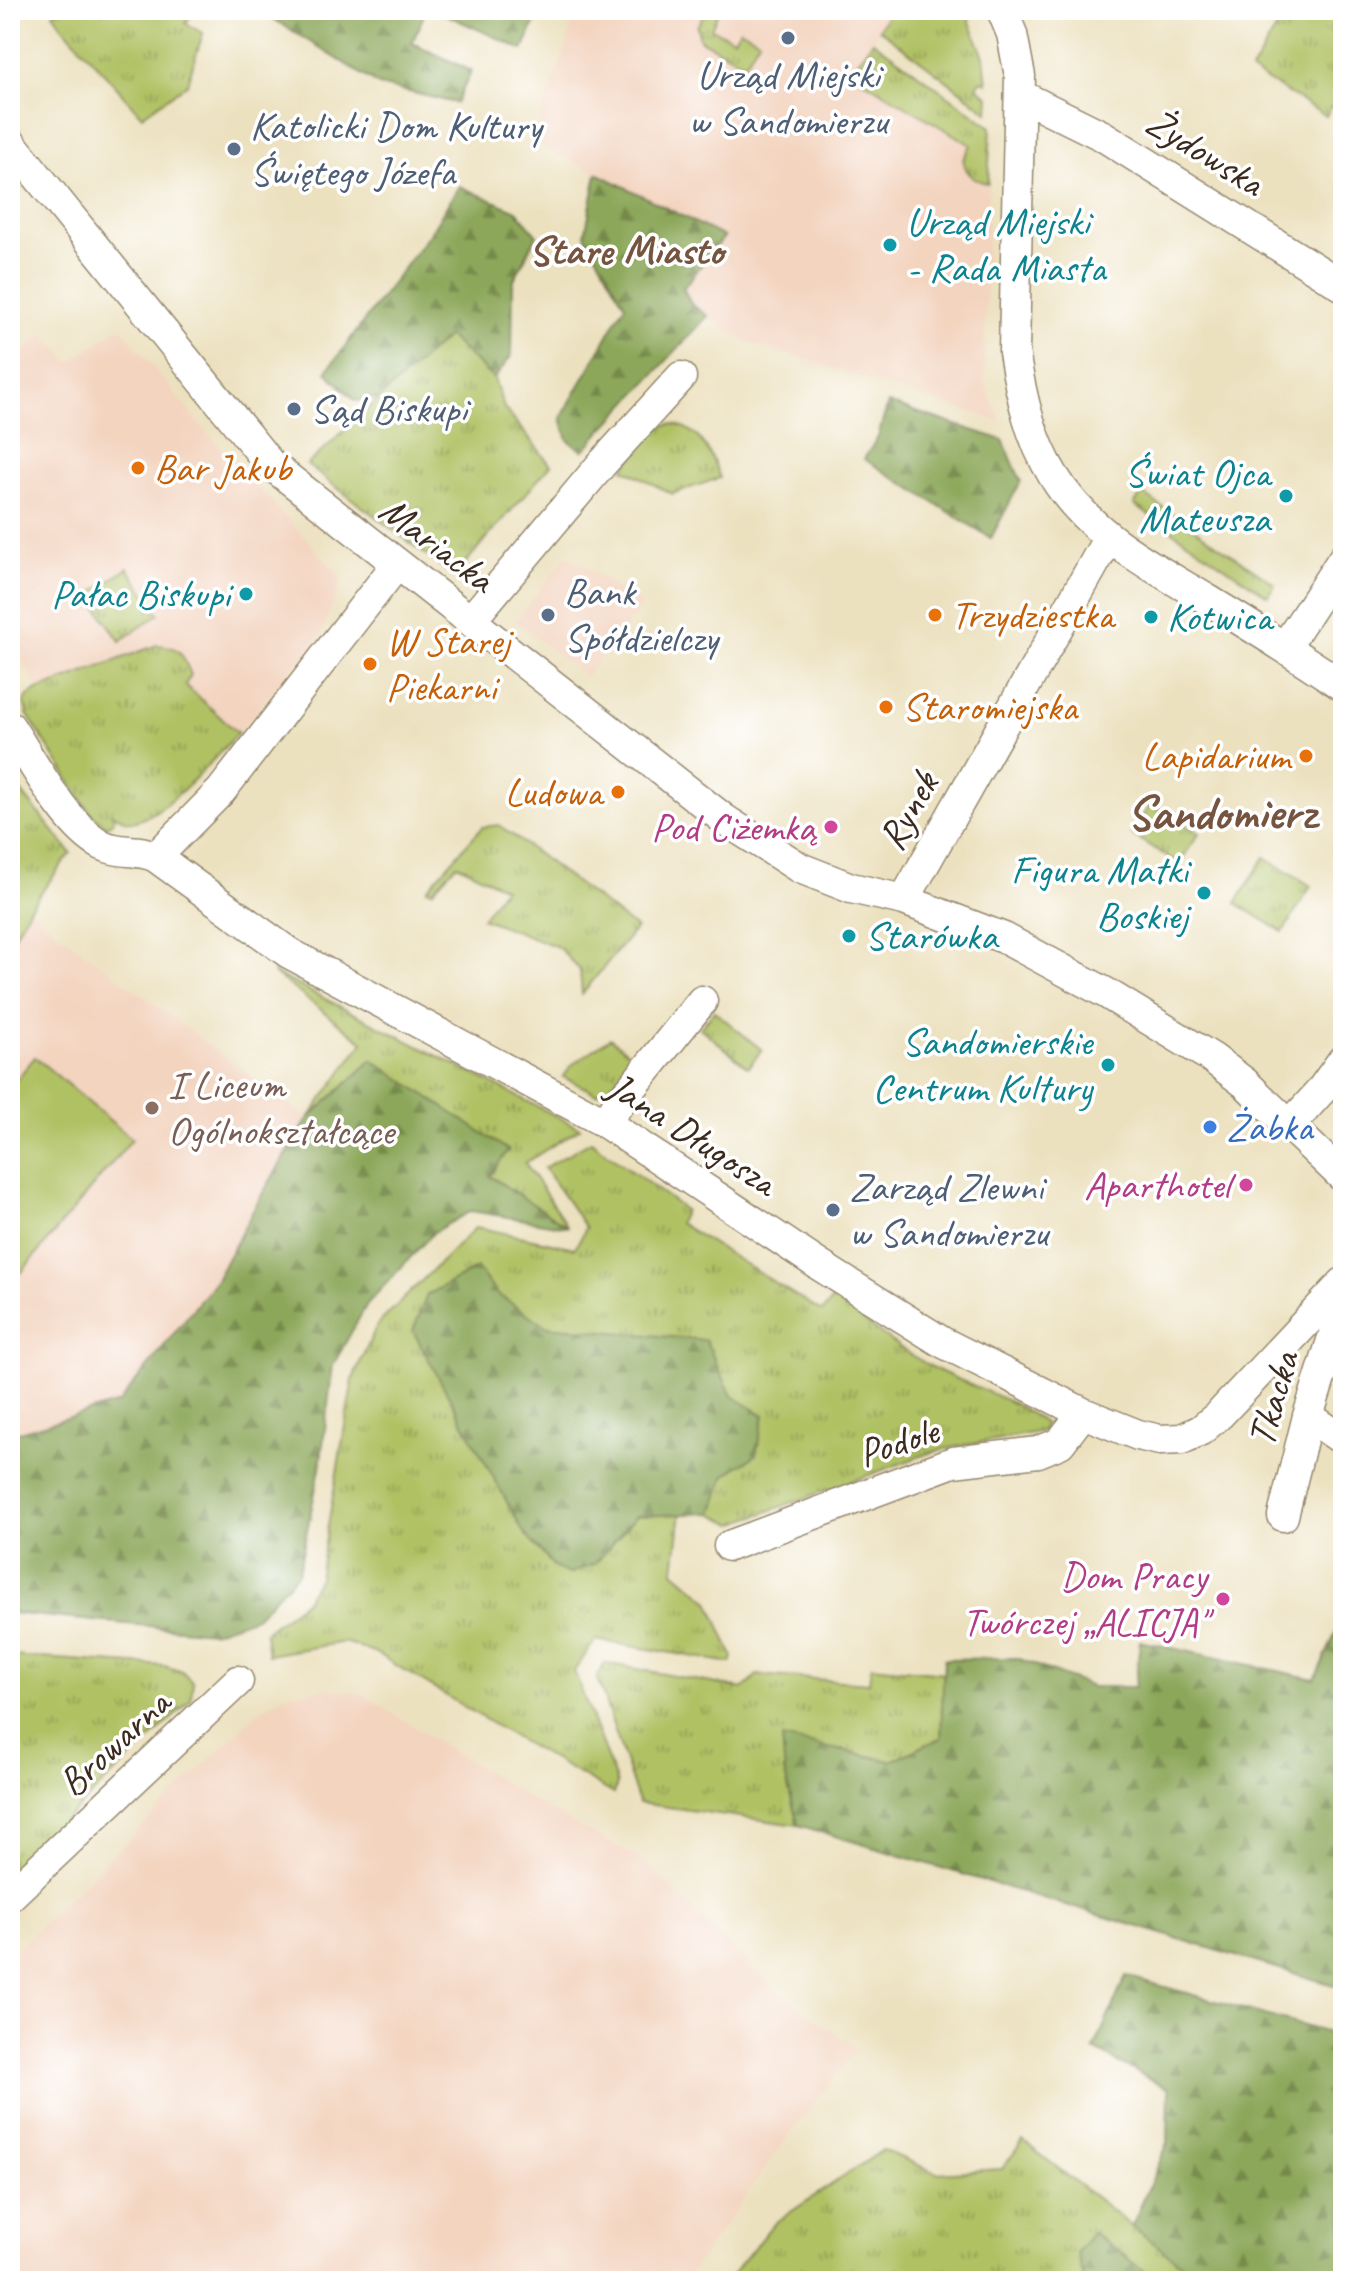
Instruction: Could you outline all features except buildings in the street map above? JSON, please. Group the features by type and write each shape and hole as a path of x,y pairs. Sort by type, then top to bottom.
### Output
{"street":[{"path":"1002,10 1012,34 1020,76 1014,352 1019,385 1032,430 1052,474 1071,501 1108,539 1343,686"},
{"name":"Żydowska","path":"1020,95 1103,136 1343,286"},
{"name":"Mariacka","path":"10,142 270,464 737,828 800,868 851,888 904,900"},
{"path":"471,620 601,465 681,377"},
{"name":"Rynek","path":"1108,539 904,900 1004,938 1106,993 1212,1058 1245,1083 1343,1177"},
{"path":"1285,647 1343,559"},
{"path":"156,857 221,791 397,564"},
{"name":"Jana Długosza","path":"10,727 75,825 106,847 142,850 156,857 289,953 604,1122 819,1265 942,1342 1083,1413 1138,1435 1160,1440 1182,1439 1201,1430 1220,1414 1343,1283"},
{"path":"604,1122 702,1001"},
{"path":"1290,1125 1343,1060"},
{"name":"Tkacka","path":"1283,1516 1308,1416 1343,1306"},
{"name":"Podole","path":"729,1546 953,1462 1038,1452 1060,1443 1083,1413"},
{"path":"1308,1416 1343,1440"},
{"name":"Browarna","path":"10,1896 238,1681"}],"shaded area":[{"path":"576,10 890,10 873,41 850,72 989,159 984,380 1001,422 748,342 691,304 683,288 724,237 532,141 562,60"},
{"path":"120,326 204,429 342,578 322,633 245,725 196,777 161,807 136,821 125,821 10,643 10,360 43,334 71,362"},
{"path":"567,555 643,605 586,677 515,621"},
{"name":"I Liceum Ogólnokształcące","path":"10,778 15,891 45,923 308,1119 261,1196 216,1280 119,1403 19,1432 10,1428"},
{"path":"324,1688 362,1694 539,1805 641,1859 770,1986 857,2049 789,2135 685,2281 10,2281 10,1956 256,1714 285,1695"}],"green space":[{"path":"57,10 196,10 185,23 203,33 187,84 142,116 63,27 53,13"},
{"path":"280,10 426,10 412,43 472,71 456,103 379,85 275,20"},
{"path":"436,10 540,10 523,50"},
{"path":"706,10 719,10 711,29 734,39 740,29 759,40 745,64 700,40 697,27"},
{"path":"890,10 965,10 984,57 987,83 981,80 977,87 989,97 988,112 879,29"},
{"path":"1273,10 1343,10 1343,96 1340,94 1326,116 1251,71 1283,17"},
{"path":"873,41 991,127 988,183 975,179 966,169 963,160 971,145 849,72"},
{"path":"597,173 724,237 683,288 691,304 708,316 583,451 568,440 561,418 625,305 585,235"},
{"path":"459,186 517,211 537,235 513,282 512,355 494,379 448,336 380,398 356,401 326,372 432,230"},
{"path":"448,335 494,379 504,408 551,465 454,576 307,465"},
{"path":"888,403 1003,440 1021,481 991,538 864,459 878,437"},
{"path":"669,424 696,435 708,450 720,478 672,494 624,469 651,431"},
{"path":"1142,493 1275,584 1268,596 1134,505"},
{"path":"128,568 159,614 120,641 89,595"},
{"path":"157,645 180,652 191,675 185,685 238,733 191,783 163,807 136,821 127,821 112,814 114,821 107,826 91,814 27,714 24,703 28,696 38,690"},
{"path":"10,778 71,853 30,907 10,944"},
{"path":"1151,803 1199,833 1179,864 1131,834"},
{"path":"499,825 636,928 582,994 580,970 558,947 482,918 504,888 457,864 432,891 427,889 482,827"},
{"path":"1265,857 1311,886 1283,932 1236,903"},
{"path":"272,972 580,1128 525,1163 568,1227 490,1176 507,1151 373,1060 308,1119 363,1042"},
{"path":"714,1011 762,1050 748,1067 700,1028"},
{"path":"610,1038 634,1057 609,1088 597,1094 563,1077 572,1065"},
{"path":"35,1057 132,1139 10,1286 10,1087"},
{"path":"372,1060 508,1150 490,1176 568,1227 471,1211 434,1232 367,1304 333,1365 320,1468 298,1573 256,1617 212,1632 10,1613 10,1428 19,1432 119,1403 216,1280 261,1196 308,1119"},
{"path":"591,1141 685,1210 679,1223 822,1312 833,1299 917,1359 1018,1406 1045,1424 1043,1431 935,1451 733,1524 712,1513 681,1512 674,1571 709,1601 733,1657 731,1663 596,1640 574,1671 617,1784 614,1794 374,1652 344,1642 268,1655 265,1632 305,1601 319,1578 353,1379 378,1324 476,1227 575,1248 586,1228 544,1168"},
{"path":"477,1268 497,1294 546,1326 705,1340 732,1396 764,1415 756,1455 725,1475 712,1513 636,1516 596,1563 569,1574 555,1568 524,1533 413,1331 427,1295"},
{"path":"1343,1617 1343,1988 798,1825 785,1774 782,1738 891,1761 941,1738 944,1659 1017,1658 1092,1687 1135,1687 1140,1641 1315,1679"},
{"path":"10,1656 164,1666 181,1671 193,1682 191,1700 10,1873"},
{"path":"605,1663 743,1689 757,1675 869,1683 871,1666 944,1673 942,1738 891,1761 842,1750 785,1774 798,1825 639,1803 597,1677"},
{"path":"1126,1976 1343,2037 1343,2281 1203,2281 1132,2226 1168,2143 1169,2089 1094,2049"},
{"path":"1023,2141 1203,2281 727,2281 773,2224 883,2150 937,2173 1002,2169"},
{"path":"1093,2232 1157,2281 1084,2281 1077,2252"}],"place":[{"name":"Urząd Miejski w Sandomierzu","path":"788,38"},
{"name":"Katolicki Dom Kultury Świętego Józefa","path":"234,149"},
{"name":"Urząd Miejski - Rada Miasta","path":"890,245"},
{"name":"Sąd Biskupi","path":"294,409"},
{"name":"Bar Jakub","path":"138,468"},
{"name":"Świat Ojca Mateusza","path":"1286,496"},
{"name":"Pałac Biskupi","path":"246,594"},
{"name":"Bank Spółdzielczy","path":"548,615"},
{"name":"Trzydziestka","path":"935,615"},
{"name":"Kotwica","path":"1151,617"},
{"name":"W Starej Piekarni","path":"370,664"},
{"name":"Staromiejska","path":"886,707"},
{"name":"Lapidarium","path":"1306,756"},
{"name":"Ludowa","path":"618,792"},
{"name":"Pod Ciżemką","path":"831,827"},
{"name":"Figura Matki Boskiej","path":"1204,893"},
{"name":"Starówka","path":"849,936"},
{"name":"Sandomierskie Centrum Kultury","path":"1108,1065"},
{"name":"I Liceum Ogólnokształcące","path":"152,1108"},
{"name":"Żabka","path":"1210,1127"},
{"name":"Aparthotel","path":"1246,1185"},
{"name":"Zarząd Zlewni w Sandomierzu","path":"833,1210"},
{"name":"Dom Pracy Twórczej „ALICJA\"","path":"1223,1599"}],"district":[{"name":"Stare Miasto","path":"626,250"},
{"name":"Sandomierz","path":"1221,813"}]}
